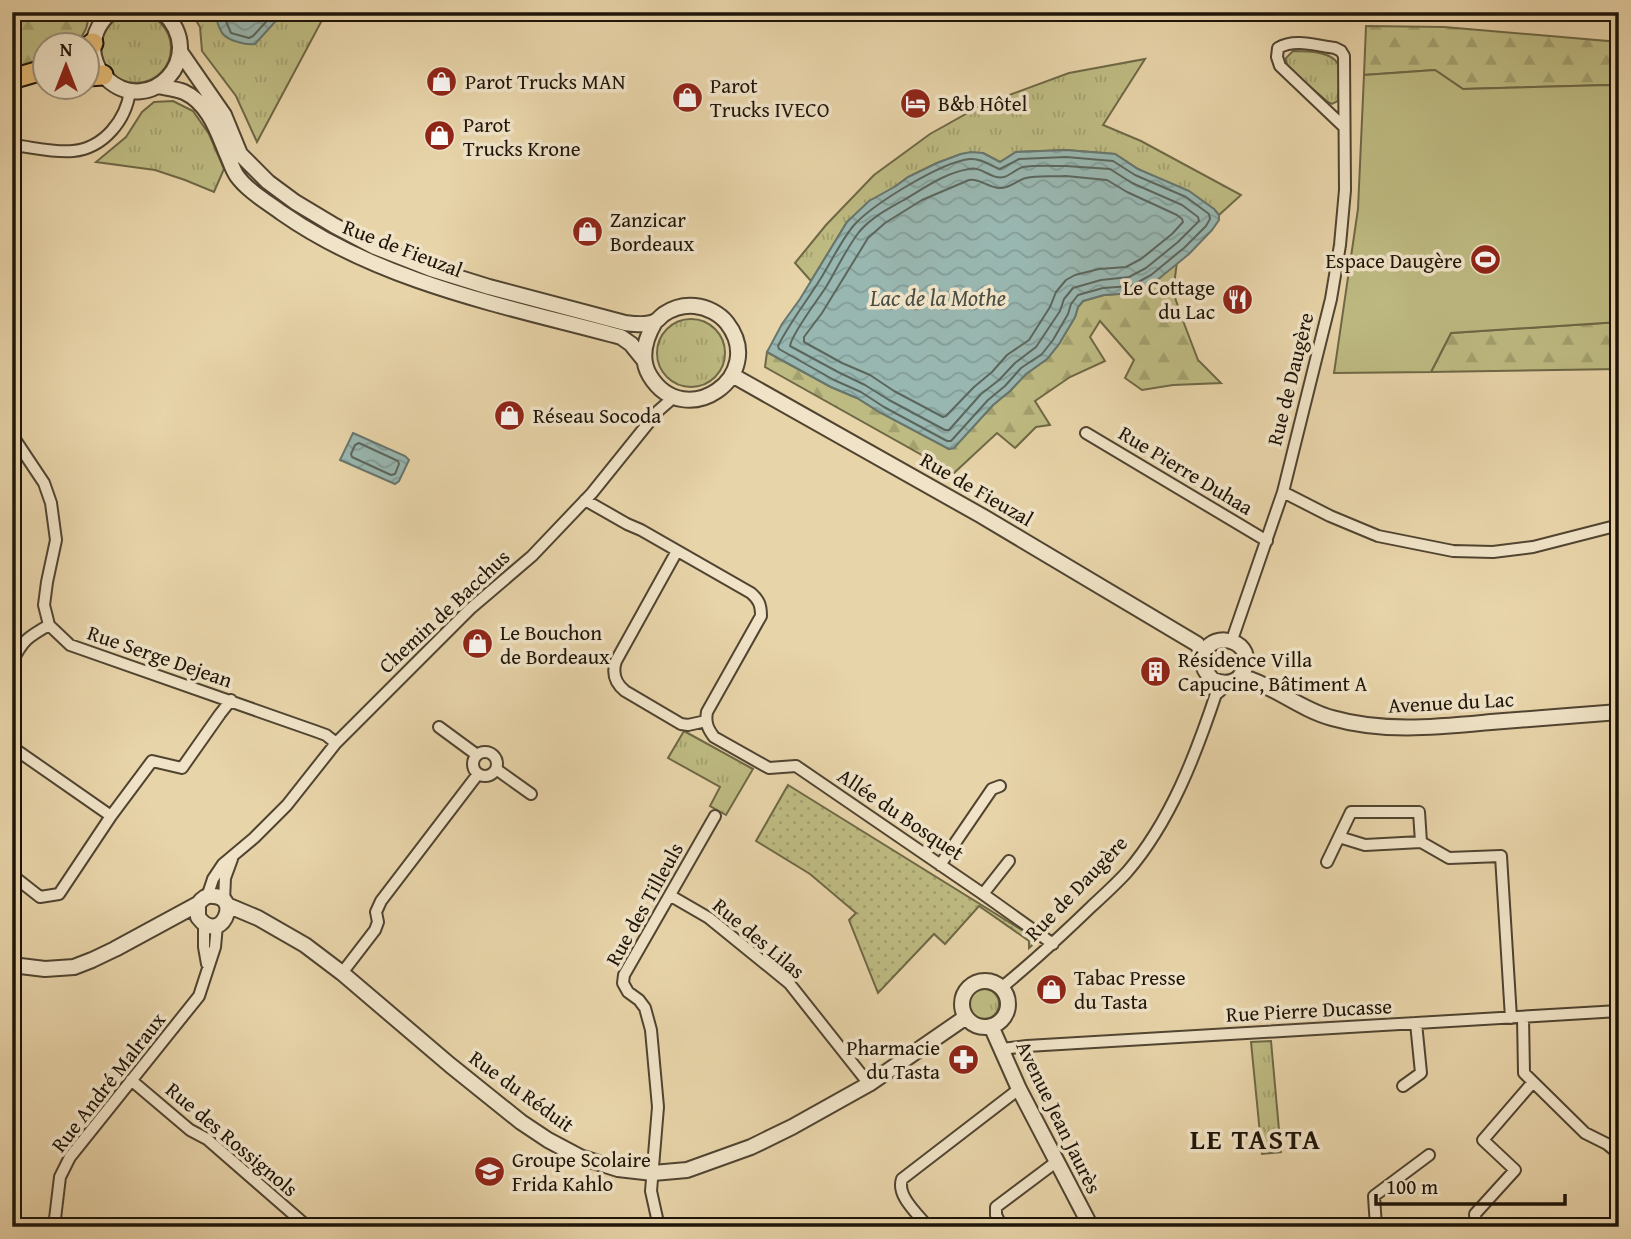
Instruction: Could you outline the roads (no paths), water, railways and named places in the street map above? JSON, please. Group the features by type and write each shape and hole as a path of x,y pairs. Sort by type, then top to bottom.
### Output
{"highway":[{"path":"12,79 32,73"},
{"path":"12,90 32,85"}],"street":[{"path":"98,18 111,12"},
{"path":"102,79 130,91 158,86 167,80 181,53 181,41 172,20 163,12"},
{"name":"Rue de Daugère","path":"1218,643 1267,541 1283,492 1331,299 1340,245 1345,190 1345,56 1335,48 1295,42 1285,43 1278,48 1280,66 1343,126"},
{"name":"Rue de Fieuzal","path":"181,53 225,115 240,154 268,182 334,226 375,247 431,269 625,323 656,322 671,310 680,307 695,306 710,310 723,318 737,345 737,360 732,375 982,516 1218,643"},
{"name":"Rue de Fieuzal","path":"158,86 186,93 197,102 213,120 238,177 283,214 324,239 370,262 423,282 621,337 631,344 644,360 654,383 674,397"},
{"path":"12,145 73,151 92,145 117,124 124,112 130,91"},
{"path":"644,360 648,334 656,322"},
{"path":"674,397 701,399 724,386 732,375"},
{"name":"Chemin de Bacchus","path":"203,900 223,864 287,805 336,743 470,609 532,556 585,500 658,411 674,397"},
{"name":"Rue Pierre Duhaa","path":"1086,433 1267,541"},
{"path":"12,435 44,483 53,512 56,540 44,605 49,625 28,637 12,662"},
{"path":"1283,492 1378,536 1452,551 1493,552 1533,547 1619,525"},
{"path":"585,500 677,551 751,593 758,599 761,616 710,704 706,721 688,725 681,724 625,691 614,675 616,661 677,551"},
{"name":"Rue Serge Dejean","path":"49,625 70,645 232,700 326,735 336,743"},
{"path":"1218,643 1245,654 1246,674 1219,685 1206,673 1202,664 1218,643"},
{"name":"Avenue du Lac","path":"1246,674 1301,707 1362,725 1440,727 1619,712"},
{"name":"Rue de Daugère","path":"1001,988 1053,944 1127,872 1151,839 1170,807 1199,745 1219,685"},
{"path":"12,875 40,897 58,894 152,761 182,768 232,700"},
{"name":"Allée du Bosquet","path":"706,721 708,730 714,737 769,768 796,766 1053,944"},
{"path":"439,727 477,755"},
{"path":"12,747 111,816"},
{"path":"484,752 491,753 497,762 496,769 488,776 478,774 473,760 484,752"},
{"path":"496,769 531,794"},
{"path":"342,973 375,930 378,922 376,912 381,901 478,774"},
{"path":"940,865 992,789 1000,786"},
{"path":"1327,862 1350,812 1419,811 1421,842"},
{"name":"Rue des Tilleuls","path":"653,1173 658,1107 652,1030 645,1008 628,992 624,975 715,816"},
{"path":"1339,837 1364,845 1421,842 1449,858 1501,856 1511,1018"},
{"name":"Chemin de Bacchus","path":"216,916 225,878 238,851"},
{"path":"984,894 1009,860"},
{"name":"Rue des Lilas","path":"671,895 709,918 789,983 869,1084"},
{"name":"Rue du Réduit","path":"203,900 216,896 216,916 247,912 305,945 501,1106 548,1140 580,1157 618,1169 653,1173 687,1170 751,1147 869,1084 966,1017"},
{"path":"203,900 197,912 216,916"},
{"path":"12,965 45,969 74,967 203,900"},
{"path":"152,928 216,916"},
{"name":"Rue André Malraux","path":"54,1227 60,1177 70,1157 200,996 208,967 204,947 216,916"},
{"path":"980,982 995,984 1001,988 1007,1000 1002,1018 992,1026 978,1026 966,1017 962,1003 967,989 980,982"},
{"name":"Rue Pierre Ducasse","path":"1002,1049 1619,1011"},
{"path":"1523,1017 1524,1073 1585,1133 1607,1144 1619,1154"},
{"path":"1403,1086 1421,1073 1416,1023"},
{"name":"Avenue Jean Jaurès","path":"992,1026 1019,1089 1091,1227"},
{"name":"Rue des Rossignols","path":"131,1080 190,1130 212,1144 308,1227"},
{"path":"1476,1227 1475,1214 1515,1170 1483,1140 1533,1082"},
{"path":"929,1227 902,1193 902,1179 1019,1089"},
{"path":"1376,1227 1374,1196 1429,1155"},
{"path":"1002,1227 996,1216 996,1207 1056,1162"},
{"path":"653,1173 651,1191 659,1227"}],"water":[{"path":"214,12 284,12 255,44 251,44 232,40 224,35"},
{"name":"Lac de la Mothe","path":"1066,150 1115,154 1138,169 1189,191 1214,209 1219,220 1189,254 1156,281 1133,293 1104,295 1083,301 1059,344 1047,359 1026,374 993,405 954,448 949,449 767,352 847,222 869,201 908,177 961,154 983,153 1000,162 1016,152"},
{"path":"353,433 409,460 399,481 395,484 340,460"}],"place":[{"name":"Parot Trucks MAN","path":"442,81"},
{"name":"Parot Trucks IVECO","path":"687,97"},
{"name":"B&b Hôtel","path":"915,103"},
{"name":"Parot Trucks Krone","path":"440,136"},
{"name":"Zanzicar Bordeaux","path":"587,231"},
{"name":"Espace Daugère","path":"1485,260"},
{"name":"Le Cottage du Lac","path":"1238,299"},
{"name":"Réseau Socoda","path":"510,415"},
{"name":"Le Bouchon de Bordeaux","path":"477,644"},
{"name":"Résidence Villa Capucine, Bâtiment A","path":"1155,671"},
{"name":"Tabac Presse du Tasta","path":"1051,989"},
{"name":"Pharmacie du Tasta","path":"963,1059"},
{"name":"Groupe Scolaire Frida Kahlo","path":"489,1171"}],"district":[{"name":"LE TASTA","path":"1256,1138"}]}
